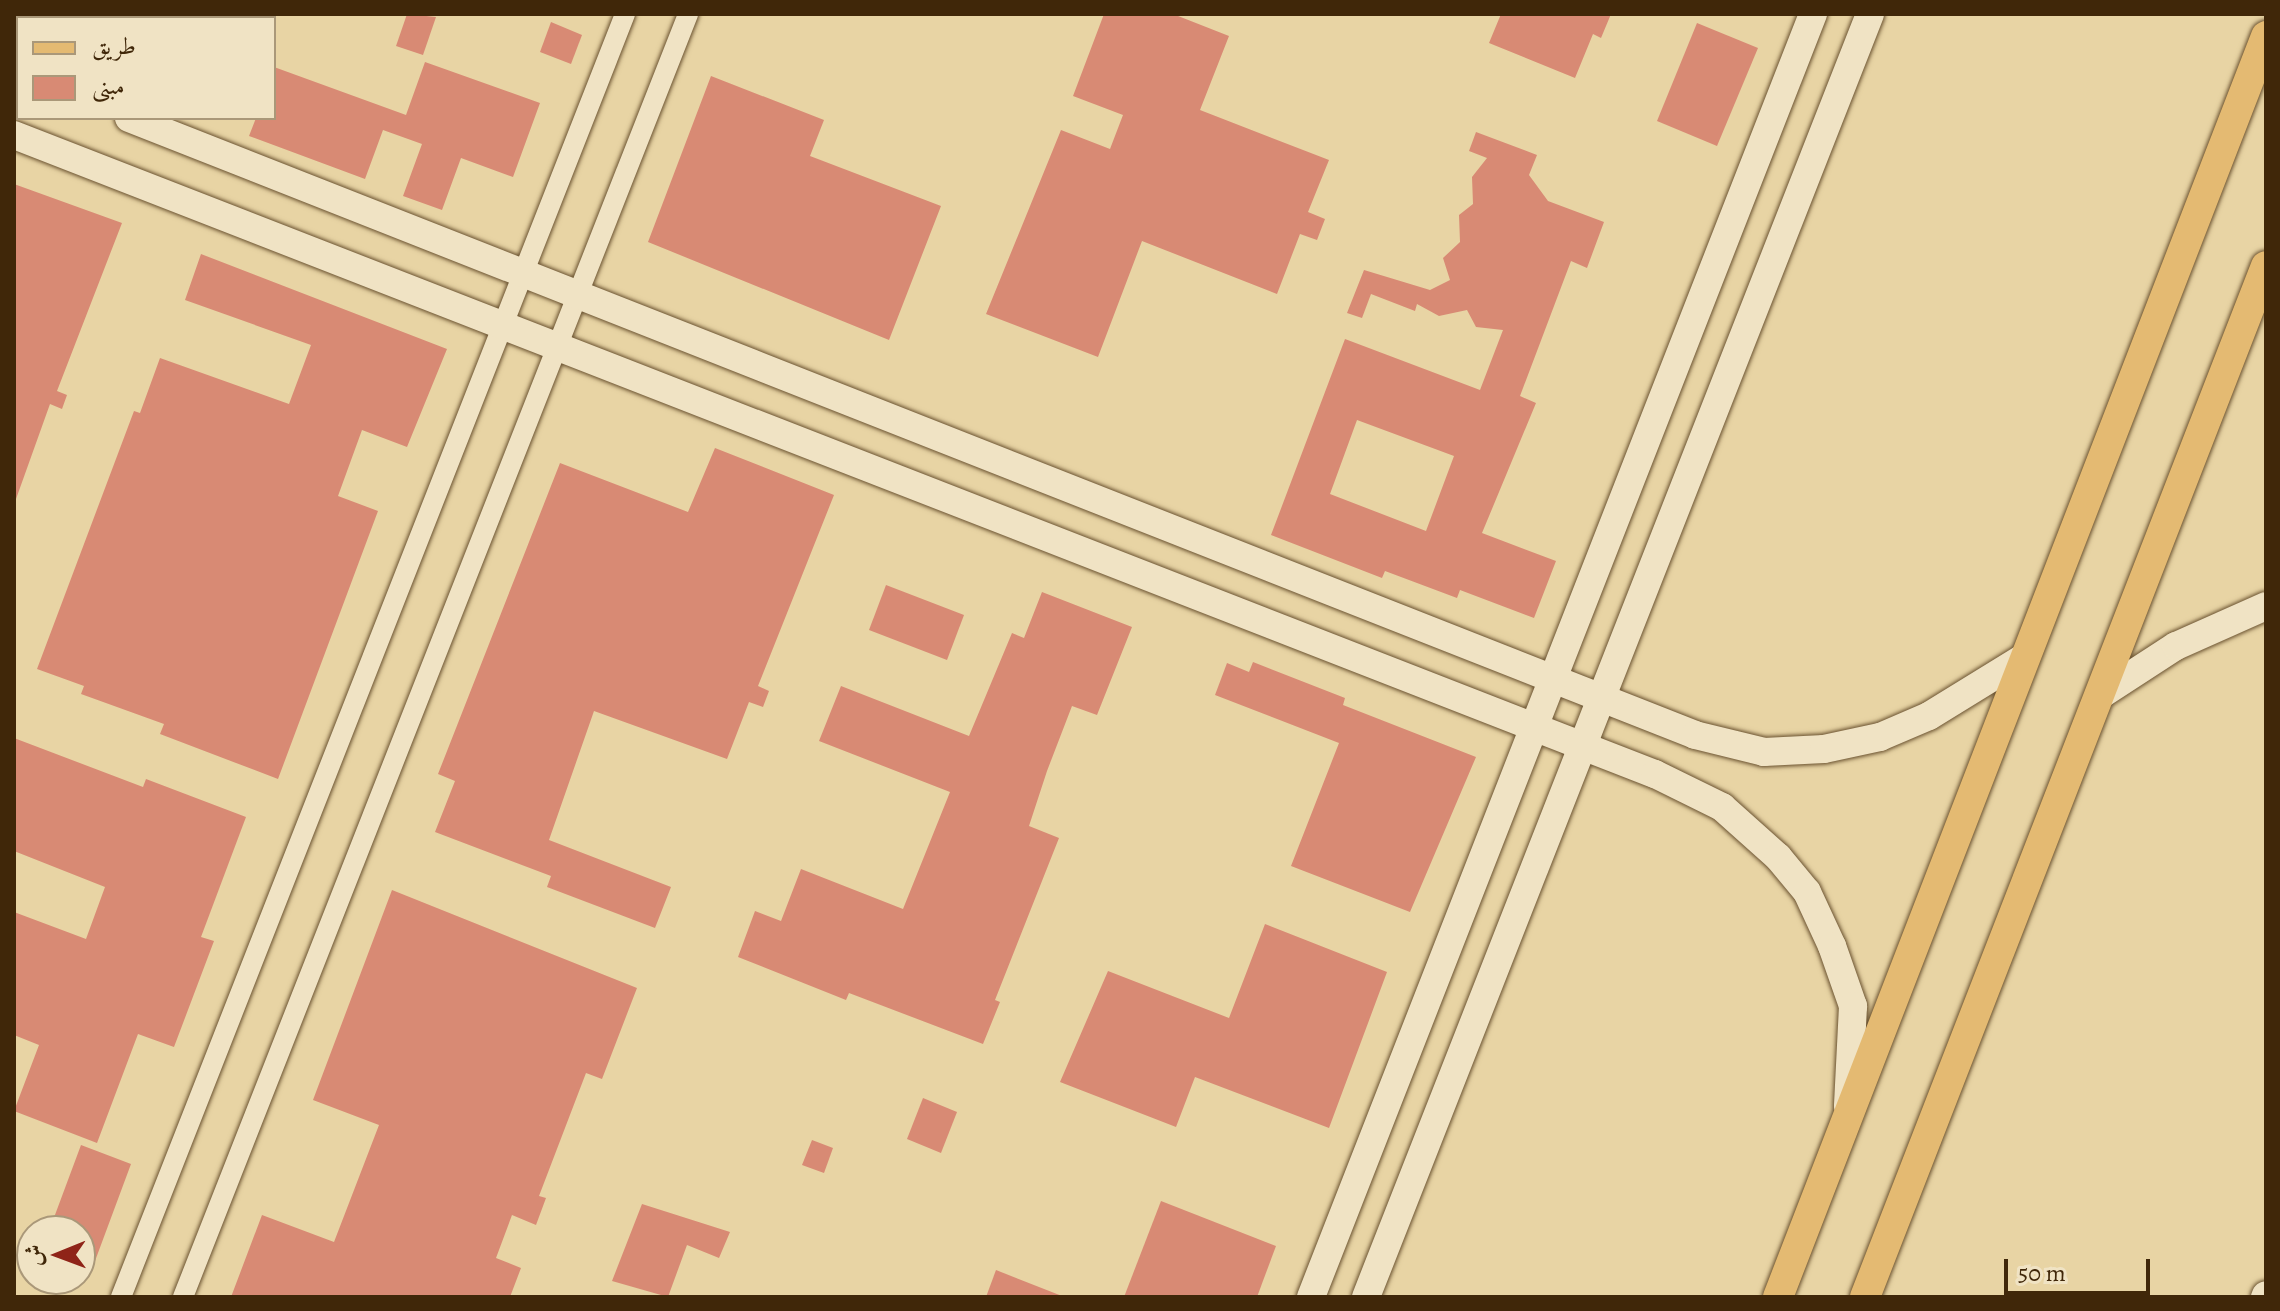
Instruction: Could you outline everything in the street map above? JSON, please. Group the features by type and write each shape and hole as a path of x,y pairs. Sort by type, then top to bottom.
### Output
{"main road":[{"path":"1778,1297 2266,36"},
{"path":"1865,1297 2266,266"}],"street":[{"path":"121,1297 625,14"},
{"path":"183,1297 688,14"},
{"path":"1311,1297 1813,14"},
{"path":"1366,1297 1870,14"},
{"path":"134,120 1554,676 1695,735 1764,752 1824,749 1880,737 1929,716 2025,657"},
{"path":"14,135 1581,748 1655,774 1722,807 1778,857 1807,892 1853,1006 1848,1110"},
{"path":"2102,694 2176,646 2266,606"}],"building":[{"path":"407,14 436,17 423,55 396,46"},
{"path":"1104,14 1173,14 1229,36 1200,110 1329,160 1308,212 1325,219 1317,240 1300,234 1277,294 1142,241 1098,357 986,314 1061,130 1110,149 1123,115 1073,96"},
{"path":"1501,14 1611,14 1601,38 1593,34 1575,78 1489,43"},
{"path":"551,22 582,35 571,64 540,52"},
{"path":"1697,23 1758,48 1717,146 1657,121"},
{"path":"425,62 540,103 513,177 461,158 442,210 403,196 422,144 383,130 365,179 249,136 255,120 276,120 276,68 406,115"},
{"path":"711,76 824,120 810,156 941,206 889,340 648,242"},
{"path":"1476,132 1537,155 1529,175 1548,201 1604,222 1587,268 1571,261 1520,396 1536,403 1482,533 1556,561 1534,618 1460,590 1457,598 1385,571 1382,578 1271,535 1345,339 1480,390 1503,330 1476,327 1467,310 1439,316 1417,304 1415,311 1371,294 1362,318 1347,313 1364,270 1430,290 1450,280 1443,258 1460,242 1459,215 1473,204 1472,177 1487,158 1469,151","holes":["1357,420 1454,456 1426,531 1330,494"]},
{"path":"14,184 122,223 57,391 67,395 62,409 50,404 16,499"},
{"path":"201,254 447,349 407,447 362,430 338,496 378,511 278,779 160,734 164,724 81,694 84,686 37,669 134,411 140,413 160,358 289,404 311,345 185,300"},
{"path":"715,448 834,495 758,686 769,691 763,707 749,702 727,759 594,711 549,840 671,887 655,928 547,887 551,876 435,832 455,781 438,774 560,463 688,512"},
{"path":"886,585 964,615 947,660 869,630"},
{"path":"1042,592 1132,627 1097,715 1072,706 1047,771 1029,826 1059,838 995,1000 1000,1002 983,1044 849,993 846,1000 738,957 755,911 781,921 801,869 903,909 950,792 819,741 841,686 969,736 1012,633 1024,638"},
{"path":"1253,662 1345,698 1343,705 1476,757 1410,912 1291,866 1339,743 1215,695 1227,663 1249,672"},
{"path":"14,738 143,787 146,779 246,817 201,937 214,941 174,1047 138,1034 97,1143 14,1111 39,1045 14,1035 14,912 86,939 105,887 14,851"},
{"path":"392,890 637,988 602,1079 586,1073 539,1196 546,1198 536,1225 512,1215 496,1258 521,1268 510,1297 231,1297 262,1215 334,1242 379,1125 313,1100"},
{"path":"1265,924 1387,972 1329,1128 1195,1077 1176,1127 1060,1082 1108,971 1229,1018"},
{"path":"923,1098 957,1112 941,1153 907,1139"},
{"path":"812,1140 833,1148 824,1173 802,1165"},
{"path":"81,1145 131,1164 96,1258 96,1215 55,1215"},
{"path":"1161,1201 1276,1246 1257,1297 1124,1297"},
{"path":"642,1204 730,1232 719,1258 687,1245 668,1297 612,1281"},
{"path":"996,1270 1062,1296 1062,1297 986,1297"}]}
